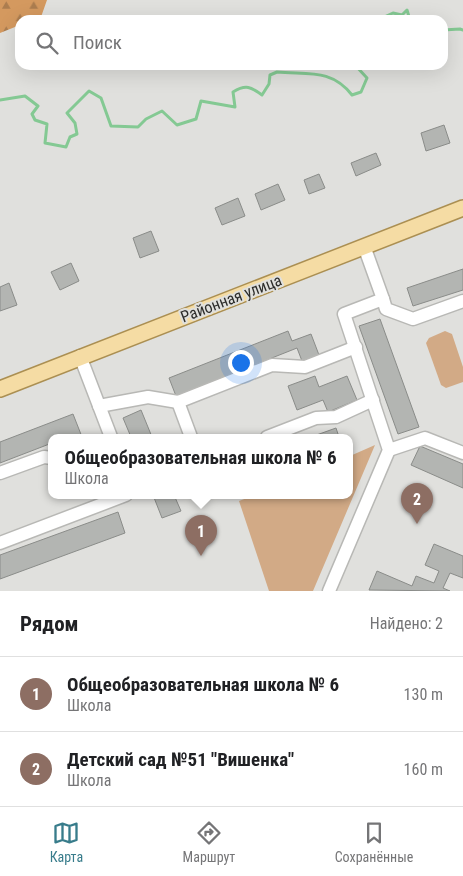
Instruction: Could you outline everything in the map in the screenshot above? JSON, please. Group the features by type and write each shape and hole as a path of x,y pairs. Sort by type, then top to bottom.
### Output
{"main road":[{"name":"Районная улица","path":"0,389 80,356 463,208"}],"lane":[{"path":"364,246 386,309 413,318 463,301"},
{"path":"329,591 390,450 344,314 383,299"},
{"path":"99,406 148,397 178,402 272,365 305,367 356,347"},
{"path":"80,356 110,434"},
{"path":"275,434 316,418 336,417 373,400"},
{"path":"178,402 190,434"},
{"path":"390,450 425,438 463,453"},
{"path":"0,473 44,457 48,458"},
{"path":"0,543 116,499"}],"shaded area":[{"path":"445,331 452,334 463,367 463,382 446,388 441,385 426,343 429,338"},
{"path":"375,445 353,497 353,455"},
{"path":"244,499 352,499 313,591 269,591 239,501"}],"green space":[{"path":"0,0 47,0 42,15 15,15 15,27 0,33"}],"building":[{"path":"444,125 450,143 426,151 421,133"},
{"path":"376,153 381,165 356,176 351,163"},
{"path":"319,174 325,188 309,194 304,180"},
{"path":"278,184 285,200 261,210 255,194"},
{"path":"238,198 245,216 222,225 215,208"},
{"path":"151,231 159,251 140,258 133,238"},
{"path":"71,263 79,281 60,290 51,272"},
{"path":"463,269 463,290 413,306 407,288"},
{"path":"9,283 17,305 0,311 0,287"},
{"path":"380,319 419,427 398,434 359,326"},
{"path":"288,331 292,341 311,334 319,355 302,361 297,348 176,396 169,378"},
{"path":"315,376 319,387 347,376 357,400 328,412 323,400 297,410 288,386"},
{"path":"141,410 151,434 130,434 123,418"},
{"path":"73,414 81,434 48,434 48,445 0,463 0,442"},
{"path":"336,428 338,434 319,434"},
{"path":"420,446 463,464 463,488 411,465"},
{"path":"155,499 176,499 181,511 162,518"},
{"path":"118,512 125,533 0,579 0,555"},
{"path":"434,544 463,556 463,578 450,573 443,588 450,591 369,590 377,571 412,586 416,576 434,583 439,571 425,565"}],"waterway":[{"path":"402,15 407,10 408,15"},
{"path":"389,15 393,13 402,15"},
{"path":"448,30 463,30"},
{"path":"0,100 25,96 38,106 32,114 35,120 47,124 45,143 66,147 70,137 77,134 75,123 67,113 89,91 101,98 111,126 138,127 146,119 162,111 177,125 196,119 201,101 235,107 233,92 245,87 251,88 262,95 269,84 270,75 277,72 318,74 336,80 352,95 361,92 367,78 360,70"}],"place":[{"name":"Детский сад №51 \"Вишенка\"","path":"417,524"},
{"name":"Общеобразовательная школа № 6","path":"201,556"}]}
